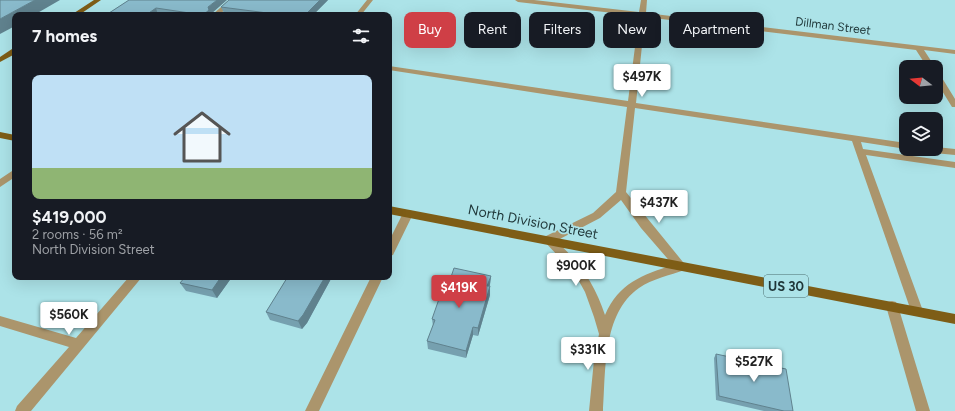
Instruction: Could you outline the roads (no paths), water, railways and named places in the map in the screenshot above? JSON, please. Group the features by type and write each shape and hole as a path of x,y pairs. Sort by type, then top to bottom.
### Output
{"main road":[{"path":"79,12 98,0"},
{"path":"0,60 12,53"},
{"path":"0,135 12,137"},
{"name":"North Division Street","path":"392,211 955,319"}],"street":[{"path":"218,12 233,0"},
{"path":"360,12 370,0"},
{"name":"Dillman Street","path":"518,0 611,12"},
{"path":"642,12 644,0"},
{"name":"Dillman Street","path":"661,18 955,52"},
{"path":"918,47 926,60"},
{"path":"604,333 597,304 582,274 569,258 548,240 596,218 606,210 621,193 638,48"},
{"path":"392,68 631,106 899,145"},
{"path":"943,86 955,105"},
{"path":"855,138 917,311"},
{"path":"859,151 955,165"},
{"path":"943,151 955,152"},
{"path":"0,184 12,174"},
{"path":"596,411 604,333 623,294 637,284 681,267 645,225 621,193"},
{"path":"392,246 408,214"},
{"path":"22,411 133,280"},
{"path":"312,411 376,280"},
{"path":"892,306 923,411"},
{"path":"0,321 78,344"}]}
